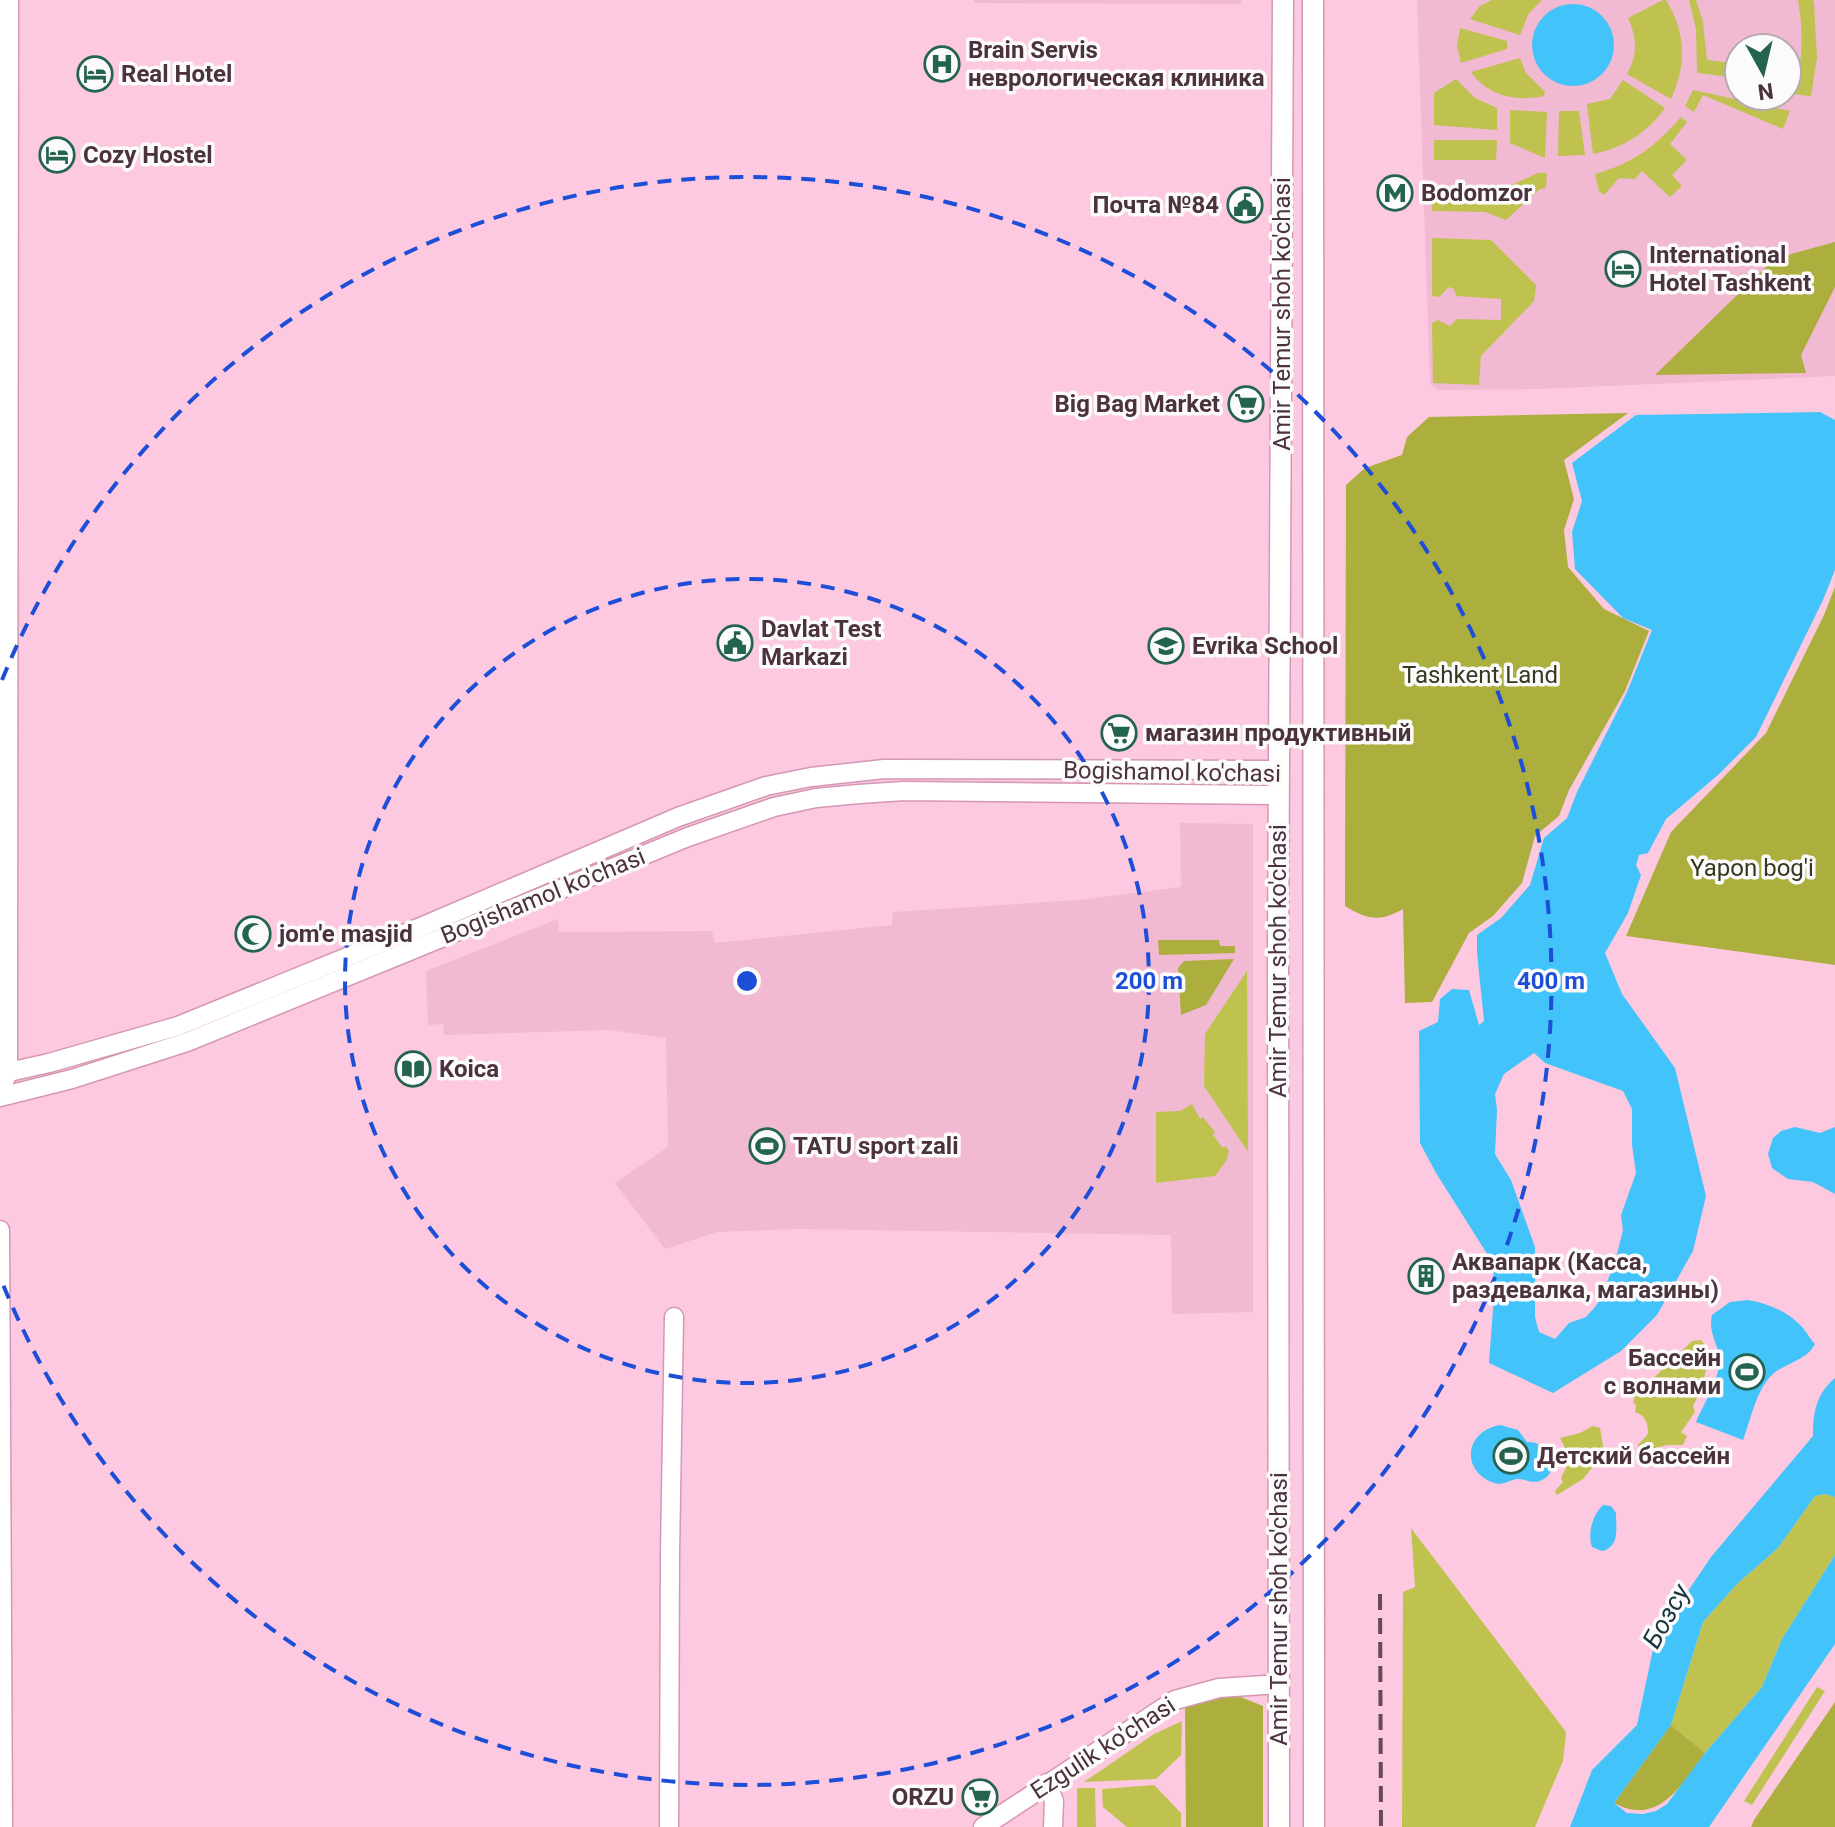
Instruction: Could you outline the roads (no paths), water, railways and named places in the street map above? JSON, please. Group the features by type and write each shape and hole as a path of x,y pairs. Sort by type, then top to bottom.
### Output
{"main road":[{"path":"0,1097 4,1073 9,0"},
{"name":"Amir Temur shoh ko'chasi","path":"1279,1827 1278,770 1283,0"},
{"name":"Amir Temur shoh ko'chasi","path":"1313,0 1314,1827"},
{"name":"Bogishamol ko'chasi","path":"0,1097 72,1079 187,1042 690,813 743,793 800,779 884,769 1278,770 1315,783"},
{"name":"Bogishamol ko'chasi","path":"4,1073 178,1026 750,814 799,801 904,791 1278,795 1315,783"},
{"path":"0,1230 3,1827"},
{"path":"669,1827 674,1317"},
{"path":"1278,1364 1315,1364"},
{"name":"Ezgulik ko'chasi","path":"983,1827 1175,1700 1219,1688 1278,1684"},
{"path":"1047,1783 1054,1801 1053,1827"}],"water":[{"path":"1573,4 1589,7 1602,16 1611,29 1614,45 1611,61 1602,74 1589,83 1573,86 1557,83 1544,74 1535,61 1532,45 1535,29 1544,16 1557,7"},
{"path":"1820,412 1835,420 1835,570 1756,737 1718,775 1666,819 1648,853 1639,855 1636,865 1641,875 1628,913 1605,953 1622,994 1675,1068 1706,1196 1693,1251 1657,1315 1621,1351 1553,1393 1489,1363 1495,1282 1491,1260 1420,1143 1419,1031 1438,1022 1440,999 1452,989 1469,990 1479,1025 1484,1021 1477,935 1501,918 1530,885 1544,838 1567,818 1627,692 1652,630 1623,618 1575,569 1572,532 1582,501 1572,463 1636,415","holes":["1534,1053 1545,1063 1623,1091 1632,1109 1636,1173 1621,1215 1623,1230 1602,1297 1586,1317 1569,1323 1555,1339 1539,1332 1535,1317 1535,1247 1511,1180 1495,1154 1495,1094 1504,1074"]},
{"path":"1795,1127 1820,1133 1835,1127 1835,1194 1813,1182 1788,1179 1772,1168 1768,1154 1773,1138 1781,1131"},
{"name":"Бассейн с волнами","path":"1747,1300 1768,1305 1788,1315 1815,1344 1802,1358 1778,1370 1767,1380 1758,1396 1743,1440 1696,1422 1715,1382 1719,1365 1711,1326 1712,1315 1730,1302"},
{"name":"Бозсу","path":"1835,1378 1835,1497 1825,1494 1815,1496 1778,1548 1737,1584 1703,1622 1671,1725 1614,1803 1627,1813 1643,1814 1667,1804 1705,1753 1762,1687 1782,1639 1835,1555 1835,1644 1709,1827 1570,1827 1592,1770 1637,1725 1655,1640 1711,1557 1813,1436 1817,1404"},
{"name":"Детский бассейн","path":"1500,1425 1518,1430 1527,1442 1547,1450 1553,1462 1549,1475 1538,1481 1517,1479 1498,1484 1477,1472 1472,1463 1473,1444 1487,1429"},
{"path":"1603,1505 1611,1506 1616,1513 1616,1531 1612,1545 1602,1551 1592,1547 1590,1536 1594,1519"}],"railway":[{"path":"1380,1594 1381,1827"}],"place":[{"name":"Brain Servis неврологическая клиника","path":"942,64"},
{"name":"Real Hotel","path":"95,74"},
{"name":"Cozy Hostel","path":"57,155"},
{"name":"Bodomzor","path":"1395,193"},
{"name":"Почта №84","path":"1245,205"},
{"name":"International Hotel Tashkent","path":"1623,269"},
{"name":"Big Bag Market","path":"1246,404"},
{"name":"Davlat Test Markazi","path":"735,643"},
{"name":"Evrika School","path":"1166,646"},
{"name":"магазин продуктивный","path":"1119,733"},
{"name":"jom'e masjid","path":"253,934"},
{"name":"Koica","path":"413,1069"},
{"name":"TATU sport zali","path":"767,1146"},
{"name":"Аквапарк (Касса, раздевалка, магазины)","path":"1426,1276"},
{"name":"Бассейн с волнами","path":"1747,1372"},
{"name":"Детский бассейн","path":"1511,1456"},
{"name":"ORZU","path":"980,1797"}],"park label":[{"name":"Tashkent Land","path":"1480,675"},
{"name":"Yapon bog'i","path":"1752,868"}]}
